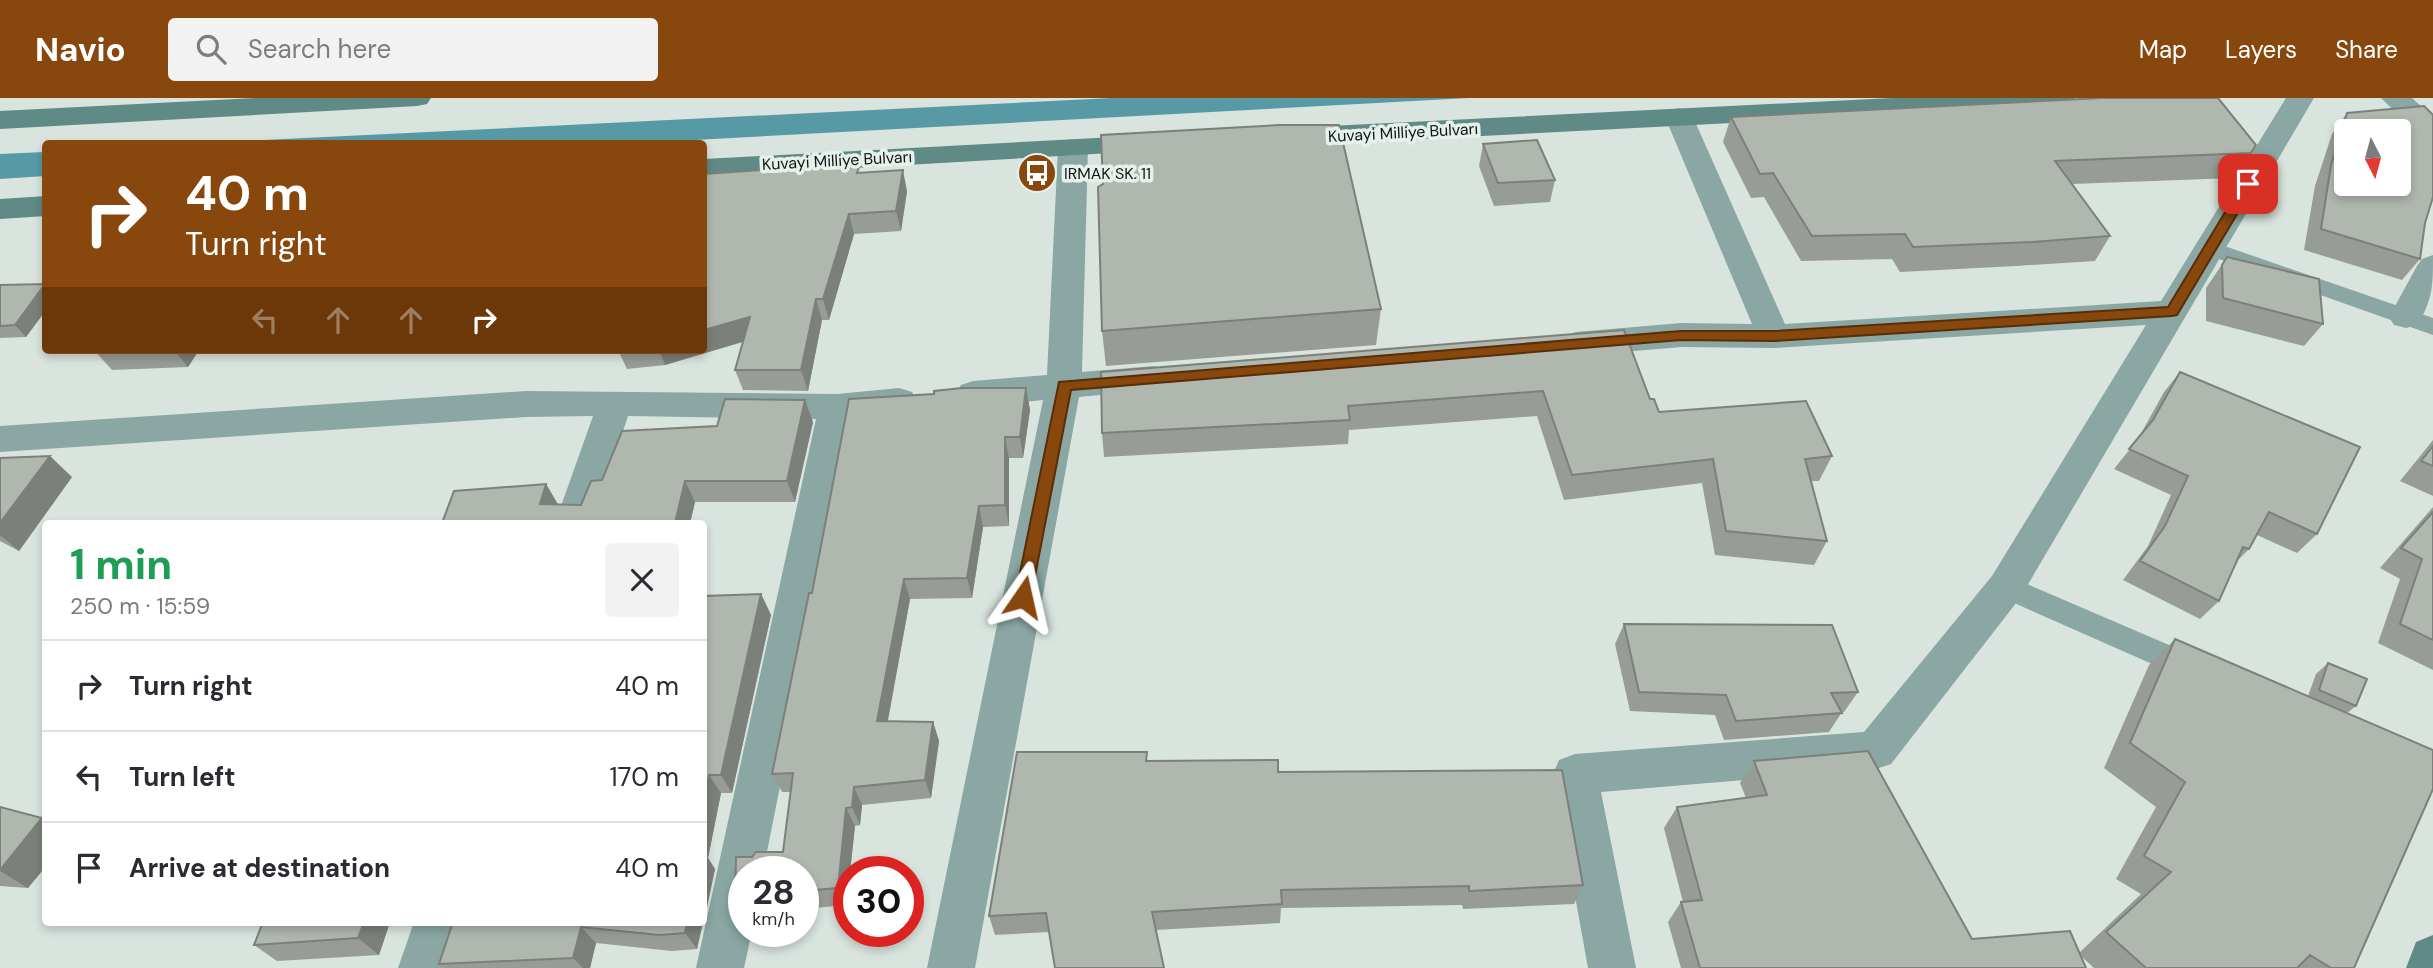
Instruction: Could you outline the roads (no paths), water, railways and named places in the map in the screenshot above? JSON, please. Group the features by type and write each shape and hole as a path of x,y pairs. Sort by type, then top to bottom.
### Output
{"main road":[{"path":"0,120 402,98"},
{"name":"Kuvayi Milliye Bulvarı","path":"1266,138 2061,98"},
{"name":"Kuvayi Milliye Bulvarı","path":"707,167 1183,143"},
{"path":"0,209 42,206"},
{"path":"2430,968 2433,959"}],"street":[{"path":"1612,968 1575,774 1876,750 2006,587 2300,98"},
{"path":"2395,98 2433,133"},
{"path":"1679,117 1774,336"},
{"path":"951,968 1064,385 1073,148"},
{"path":"2420,322 2433,266"},
{"path":"1544,346 1681,335 1774,336 2172,312"},
{"path":"0,439 526,404 615,402 837,407 1188,375"},
{"path":"575,520 615,402"},
{"path":"720,968 837,407"},
{"path":"422,968 437,926"}],"lane":[{"path":"2210,248 2420,322"},
{"path":"2006,587 2220,680"}],"water":[{"path":"1112,98 1469,98 694,140 266,140"},
{"path":"42,152 42,176 0,179 0,154"}],"place":[{"name":"IRMAK SK. 11","path":"1037,173"}]}
